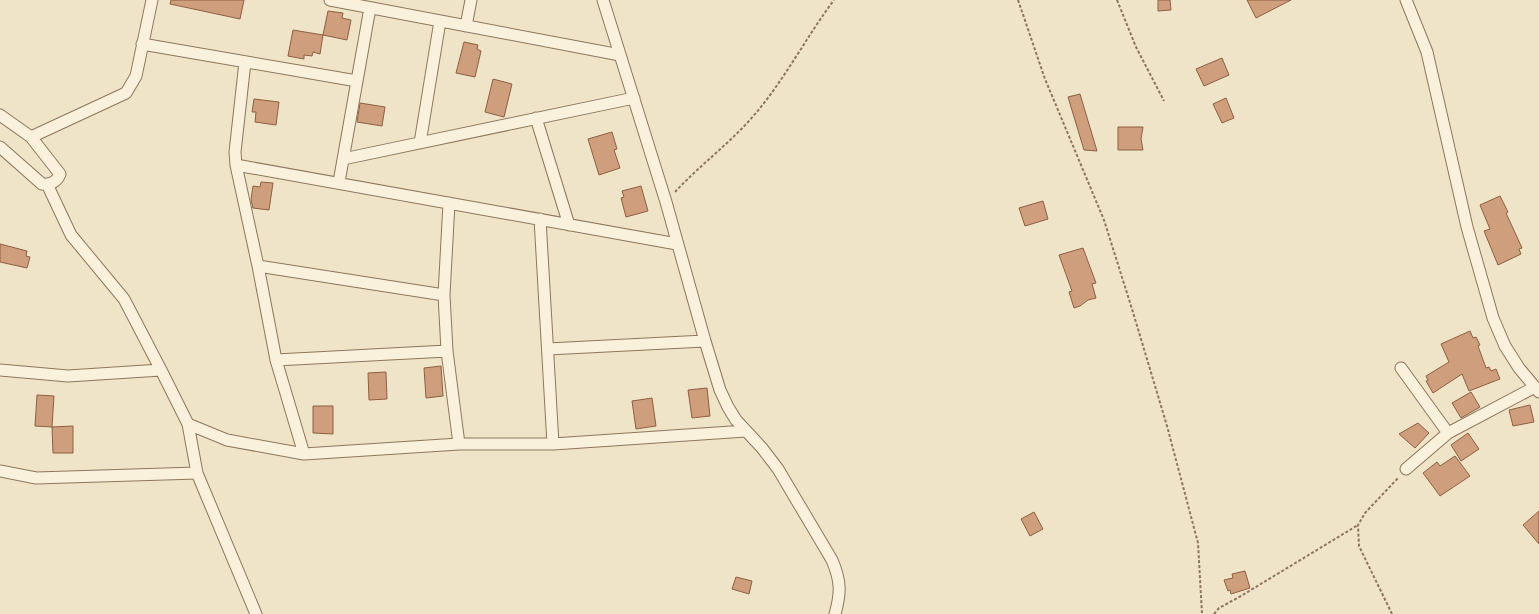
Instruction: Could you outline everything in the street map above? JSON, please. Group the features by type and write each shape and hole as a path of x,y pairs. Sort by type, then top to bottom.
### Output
{"street":[{"path":"31,137 126,93 136,76 152,0"},
{"path":"330,0 620,55"},
{"path":"466,26 471,0"},
{"path":"603,0 666,202 705,341 724,399 731,413 762,448 778,469 832,560 838,575 840,586 839,599 835,614"},
{"path":"1406,0 1426,52 1464,213 1493,318 1505,346 1519,368 1537,390 1448,433 1406,469"},
{"path":"339,182 370,8"},
{"path":"420,143 440,21"},
{"path":"142,44 357,81"},
{"path":"245,62 235,152 236,165 258,266 276,360 304,454"},
{"path":"343,159 634,98"},
{"path":"0,115 31,137 60,174 56,180 47,184 40,183 0,147"},
{"path":"536,118 569,224"},
{"path":"236,165 339,182 677,244"},
{"path":"47,184 71,235 124,299 188,424 197,473 256,614"},
{"path":"450,203 444,295 446,351 459,444"},
{"path":"540,219 553,444"},
{"path":"258,266 444,295"},
{"path":"548,349 705,341"},
{"path":"276,360 446,351"},
{"path":"1401,368 1448,433"},
{"path":"0,370 68,376 161,370"},
{"path":"188,424 227,440 304,454 459,444 553,444 746,431"},
{"path":"0,472 36,478 197,473"}],"path":[{"path":"666,202 692,174 747,122 769,96 793,63 834,0"},
{"path":"1018,0 1045,79 1104,220 1167,426 1198,543 1202,614"},
{"path":"1116,0 1136,47 1164,101"},
{"path":"1214,614 1219,608 1358,525 1365,513 1406,469"},
{"path":"1358,525 1359,546 1392,614"}],"building":[{"path":"171,0 244,0 240,19 170,4"},
{"path":"1158,0 1170,0 1171,10 1158,11"},
{"path":"1247,0 1291,0 1256,18"},
{"path":"328,11 343,13 342,18 351,20 347,40 323,35"},
{"path":"293,30 323,35 320,54 313,52 312,56 304,55 304,59 288,56"},
{"path":"464,42 478,45 477,49 481,51 475,77 456,73"},
{"path":"1222,58 1229,75 1204,86 1196,69"},
{"path":"493,79 512,84 504,117 485,112"},
{"path":"1080,94 1097,151 1084,150 1068,97"},
{"path":"1226,98 1234,118 1222,123 1213,104"},
{"path":"254,99 279,102 276,125 255,122 256,112 252,112"},
{"path":"360,103 385,107 382,126 357,122"},
{"path":"1118,127 1143,127 1141,139 1143,150 1118,150"},
{"path":"612,132 617,149 614,150 620,168 599,175 588,139"},
{"path":"261,182 273,183 269,210 253,208 251,200 253,186 260,187"},
{"path":"641,186 648,211 626,217 621,198 624,197 622,191"},
{"path":"1500,196 1522,248 1519,249 1521,254 1498,265 1484,231 1490,229 1480,205"},
{"path":"1043,201 1048,219 1025,226 1019,208"},
{"path":"0,244 27,251 26,256 30,257 27,268 0,262"},
{"path":"1083,248 1096,283 1092,284 1096,298 1088,300 1080,306 1074,308 1069,292 1072,291 1059,255"},
{"path":"1470,331 1473,338 1476,337 1480,345 1478,346 1486,368 1489,367 1491,371 1496,369 1500,379 1469,391 1462,374 1433,393 1426,381 1428,380 1426,376 1449,362 1441,344"},
{"path":"441,366 443,396 426,398 424,368"},
{"path":"386,372 387,399 369,400 368,373"},
{"path":"707,388 710,416 692,418 688,390"},
{"path":"1471,392 1480,407 1461,418 1452,403"},
{"path":"37,395 54,396 52,427 35,426"},
{"path":"652,398 656,426 636,429 632,401"},
{"path":"1530,405 1534,422 1513,426 1509,410"},
{"path":"313,406 333,406 333,434 313,433"},
{"path":"1418,423 1429,433 1415,448 1399,434"},
{"path":"73,426 73,453 53,453 52,427"},
{"path":"1468,433 1479,449 1461,461 1451,445"},
{"path":"1455,456 1470,476 1440,496 1423,473 1437,462 1440,466"},
{"path":"1539,511 1539,544 1523,525"},
{"path":"1034,512 1043,529 1030,536 1021,519"},
{"path":"1245,571 1250,588 1231,594 1230,590 1228,591 1224,580 1233,578 1232,574"},
{"path":"736,577 752,581 749,594 732,589"}]}
